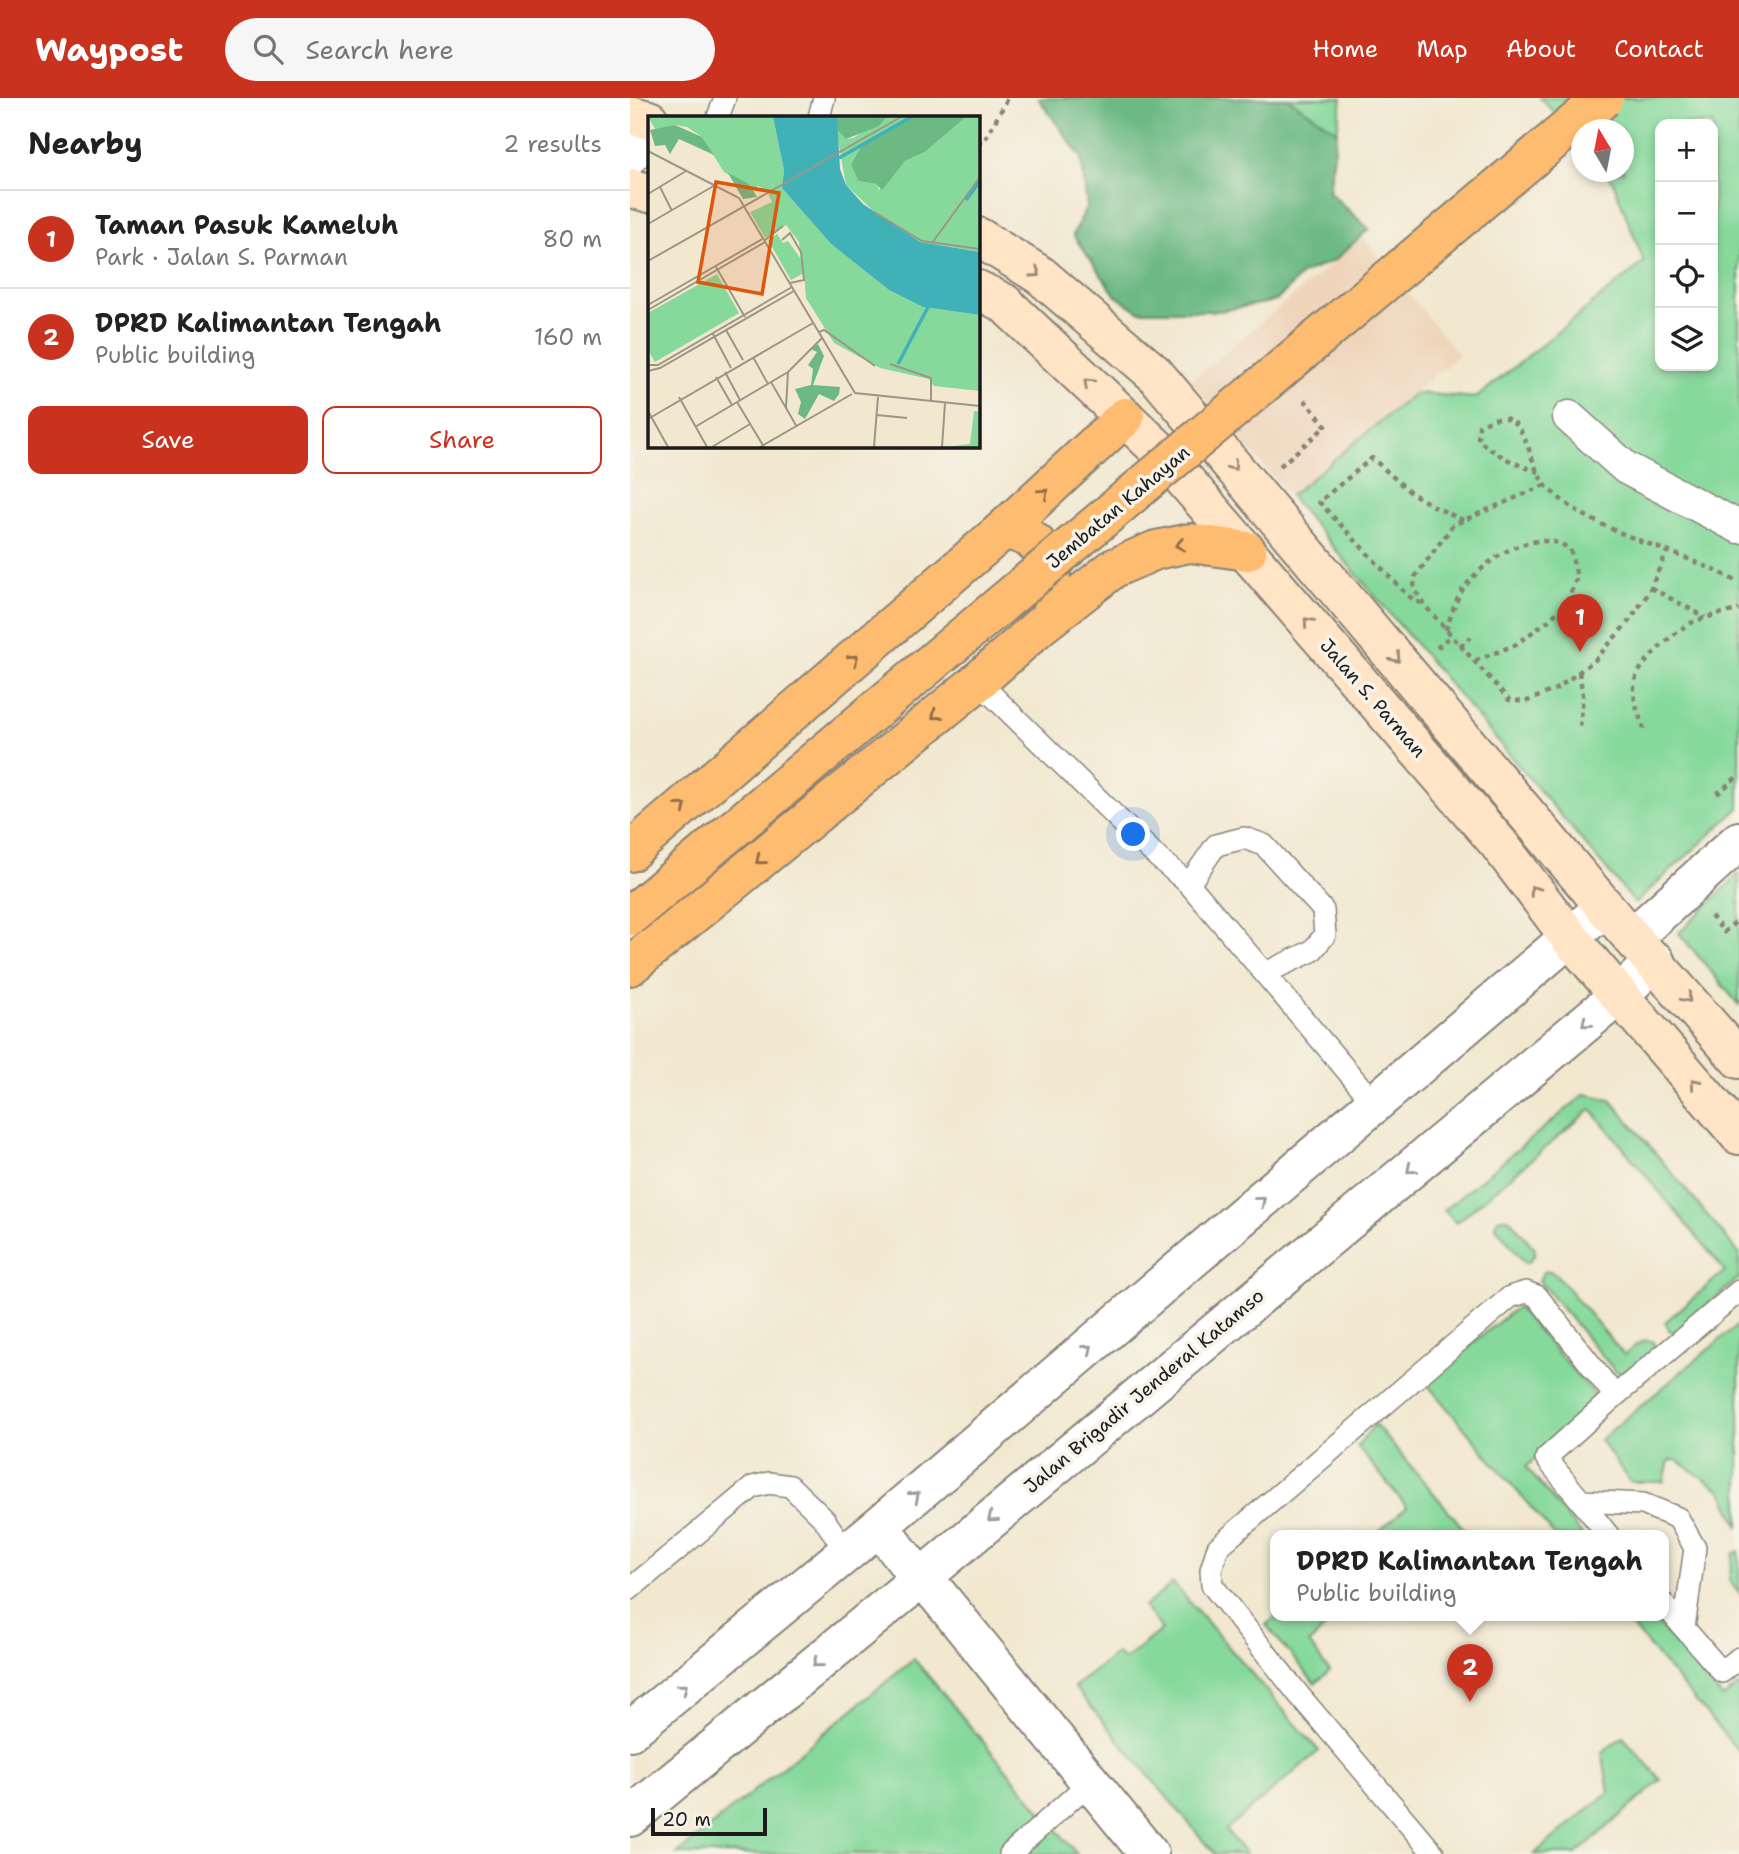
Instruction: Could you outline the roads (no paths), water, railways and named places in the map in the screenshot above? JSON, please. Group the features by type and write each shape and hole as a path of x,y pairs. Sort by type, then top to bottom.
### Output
{"highway":[{"name":"Jembatan Kahayan","path":"630,916 1604,98"},
{"path":"630,852 1003,530 1125,417"},
{"path":"1003,530 1019,531 1037,543 1045,555 1053,583 1040,626"},
{"path":"630,967 975,684 1040,626 1114,568 1156,550 1190,543 1247,551"}],"main road":[{"path":"630,115 648,120"},
{"path":"630,188 648,193"},
{"path":"980,238 1040,275 1155,374 1605,907 1739,1059"},
{"name":"Jalan S. Parman","path":"980,291 1004,303 1156,447 1499,844 1570,938 1739,1135"}],"street":[{"path":"630,155 648,128"},
{"path":"1569,417 1626,468 1739,527"},
{"name":"Jalan Brigadir Jenderal Katamso","path":"630,1817 920,1579 1619,995 1644,949 1739,841"},
{"path":"630,1731 879,1527 1605,907"},
{"path":"879,1527 1149,1854"}],"lane":[{"path":"718,116 725,98"},
{"path":"819,116 824,98"},
{"path":"975,684 992,695 1154,854 1189,884 1375,1104"},
{"path":"1189,884 1216,845 1244,838 1264,845 1323,910 1325,935 1312,951 1265,973"},
{"path":"1604,1530 1546,1458 1615,1395 1739,1291"},
{"path":"1434,1854 1299,1695 1212,1585 1211,1570 1218,1547 1510,1297 1526,1292 1537,1296 1615,1395"},
{"path":"630,1589 753,1488 769,1483 790,1486 824,1519 847,1553"},
{"path":"1581,1501 1643,1504 1678,1518 1695,1548 1684,1628"},
{"path":"1669,1610 1722,1672 1739,1658"},
{"path":"1010,1854 1089,1783"}],"place":[{"name":"Taman Pasuk Kameluh","path":"1580,652"},
{"name":"DPRD Kalimantan Tengah","path":"1470,1702"}]}
